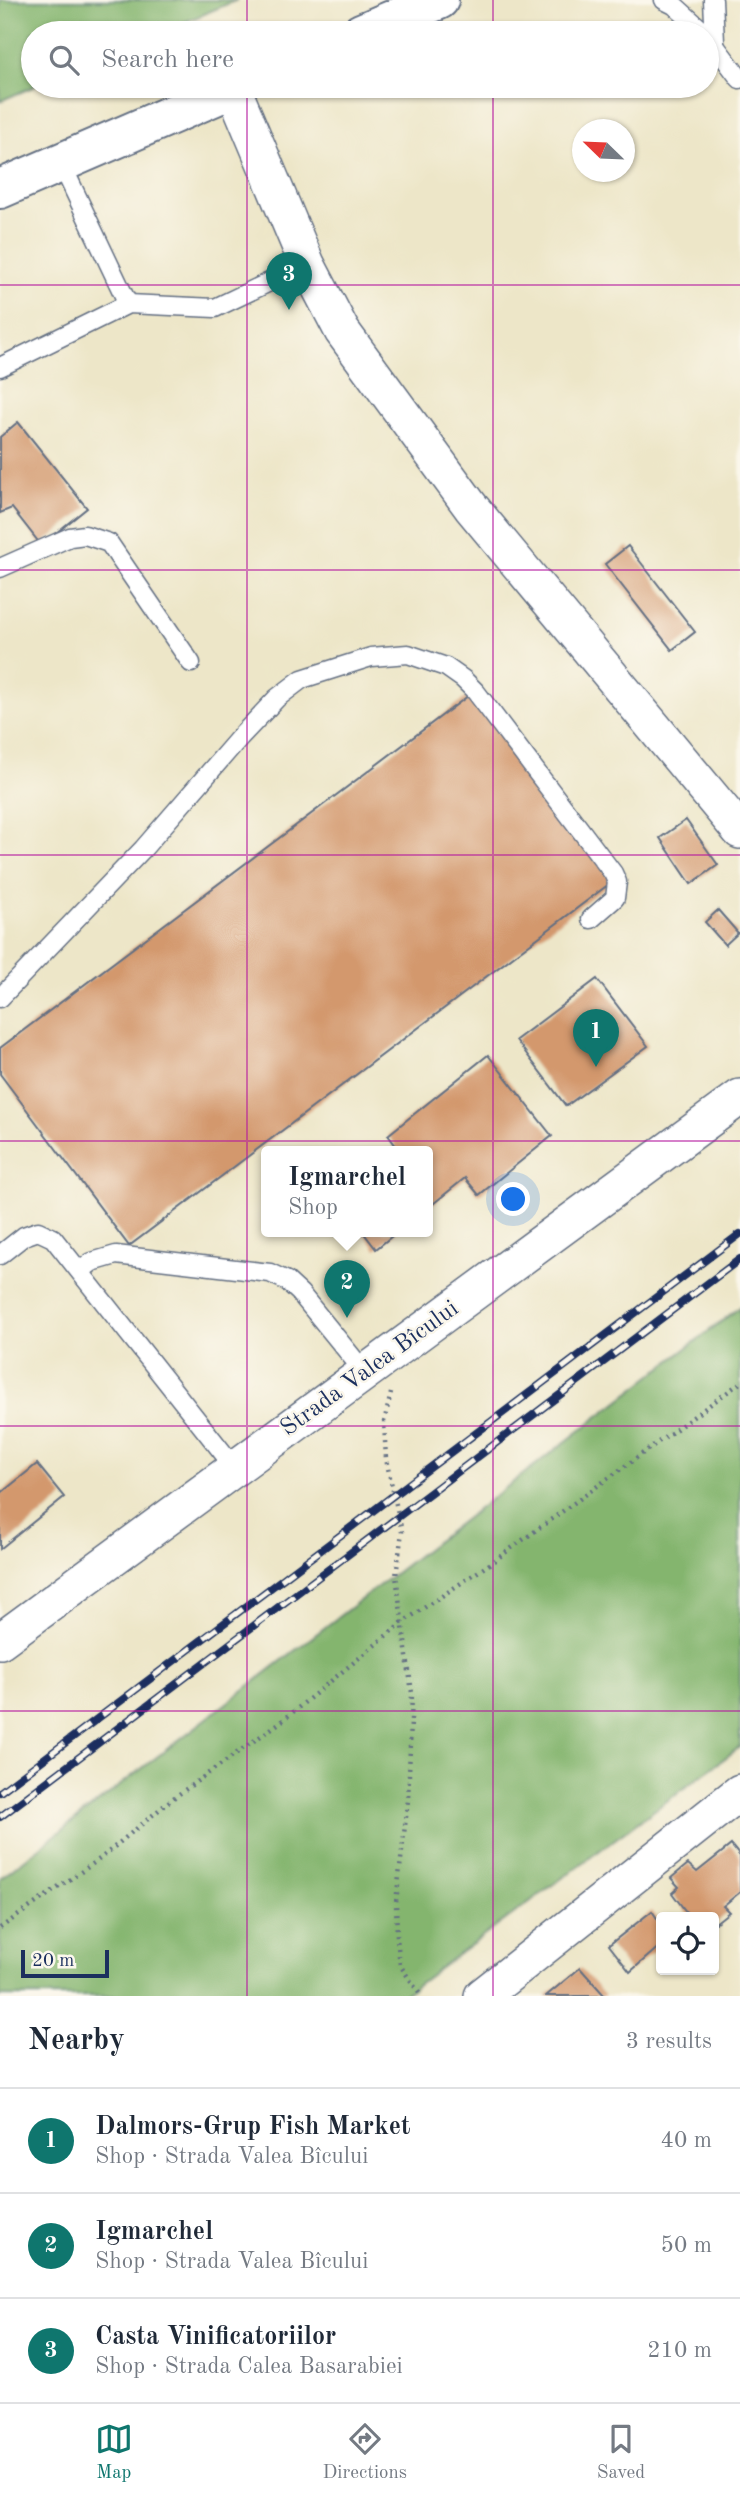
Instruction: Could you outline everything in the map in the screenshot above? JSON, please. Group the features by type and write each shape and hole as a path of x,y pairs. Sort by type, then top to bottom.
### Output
{"main road":[{"path":"389,21 439,0"},
{"path":"0,189 210,98"}],"street":[{"path":"239,98 307,264 342,331 471,507 740,831"},
{"name":"Strada Valea Bîcului","path":"0,1641 740,1097"},
{"path":"482,1996 740,1792"}],"lane":[{"path":"664,0 692,21"},
{"path":"711,21 713,0"},
{"path":"719,51 740,79"},
{"path":"61,163 128,304"},
{"path":"0,367 128,304 215,307 307,264"},
{"path":"0,568 70,537 85,534 109,543 191,663"},
{"path":"0,998 143,849 278,698 302,679 372,657 408,654 428,660 446,667 477,692 613,873 617,882 615,898 591,919"},
{"path":"0,1255 24,1236 38,1231 53,1238 235,1468"},
{"path":"80,1271 92,1262 116,1255 270,1273 287,1281 300,1293 366,1374"}],"path":[{"path":"404,1345 384,1422 386,1459 402,1532 396,1576 412,1693 408,1800 396,1902 400,1965 421,1996"},
{"path":"0,1928 101,1858 172,1799 282,1721 403,1622 491,1563 740,1383"}],"green space":[{"path":"0,0 237,0 187,21 21,21 21,92 0,101"},
{"path":"740,1307 740,1747 402,1996 0,1996 0,1878"}],"building":[{"path":"18,422 87,508 41,545 12,508 0,513 0,437"},
{"path":"628,546 695,632 672,650 605,564"},
{"path":"472,693 613,881 129,1246 0,1074 0,1048"},
{"path":"686,820 718,865 691,884 660,838"},
{"path":"718,910 738,933 725,945 705,922"},
{"path":"597,979 648,1046 566,1106 516,1040"},
{"path":"488,1055 552,1136 479,1195 465,1178 433,1204 433,1146 396,1146 388,1135"},
{"path":"367,1237 391,1237 376,1249"},
{"path":"37,1464 64,1497 0,1549 0,1494"},
{"path":"731,1845 740,1856 740,1892 723,1906 729,1912 719,1920 719,1912 686,1912 672,1893 679,1887 671,1878 688,1864 697,1872"},
{"path":"652,1911 656,1917 656,1949 630,1972 609,1945"},
{"path":"580,1968 605,1996 546,1996"}],"railway":[{"path":"0,1792 740,1234"},
{"path":"0,1817 740,1259"}],"place":[{"name":"Casta Vinificatoriilor","path":"289,310"},
{"name":"Dalmors-Grup Fish Market","path":"596,1067"},
{"name":"Igmarchel","path":"347,1318"}]}
